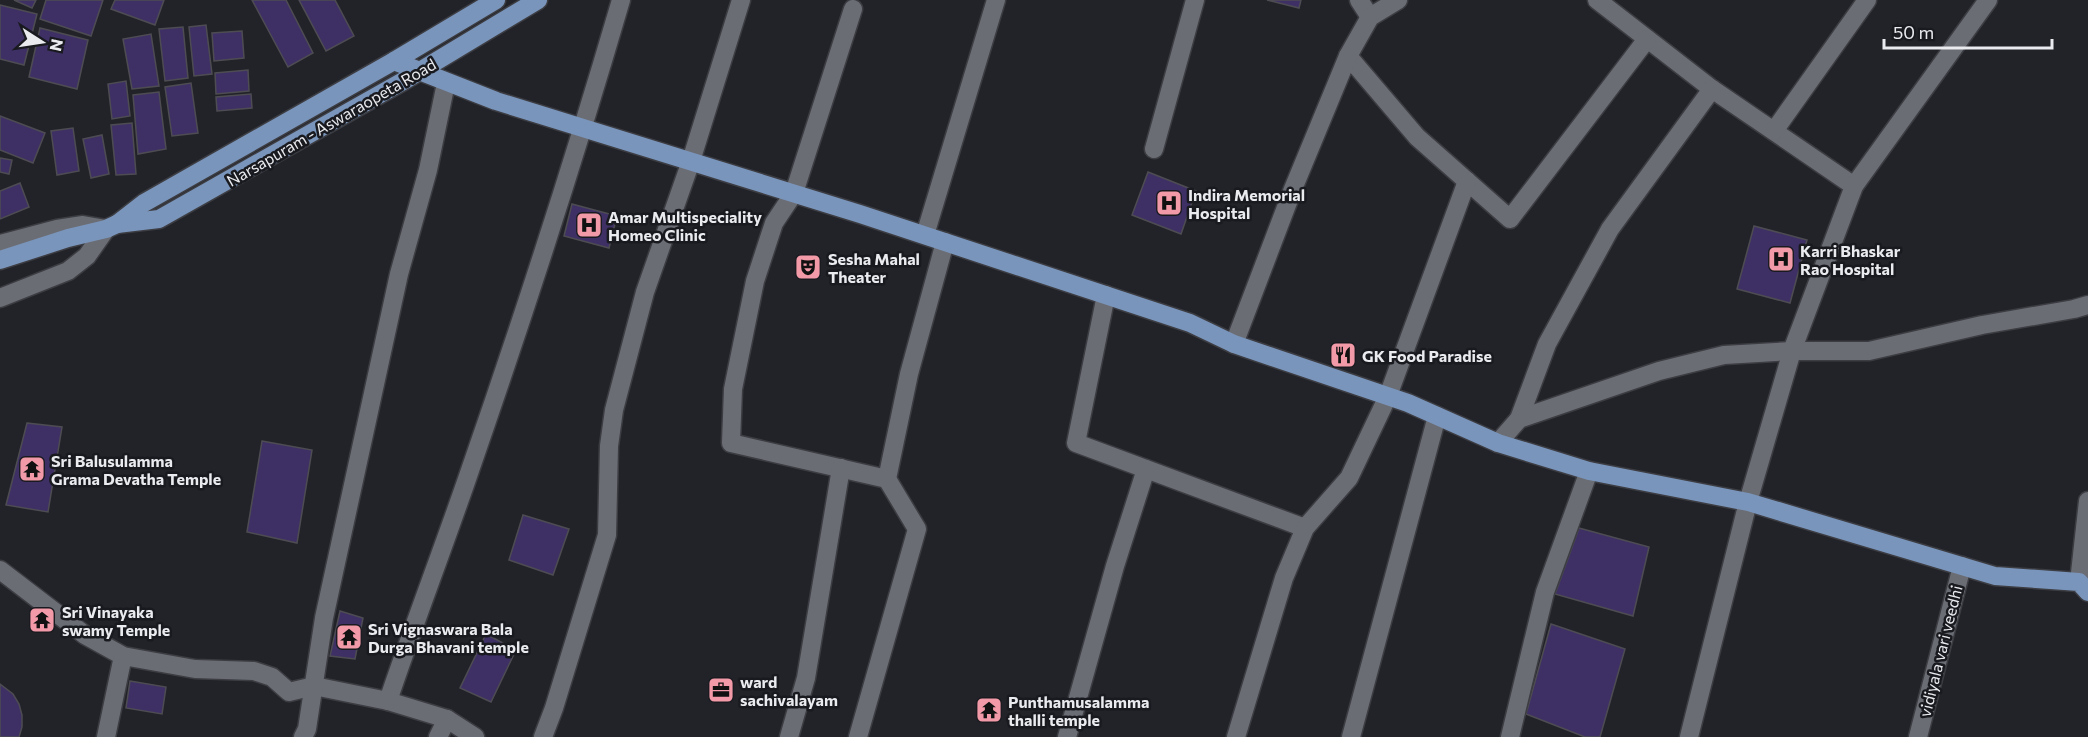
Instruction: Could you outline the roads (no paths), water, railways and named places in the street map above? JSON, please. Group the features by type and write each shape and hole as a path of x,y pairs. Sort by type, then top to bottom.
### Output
{"main road":[{"name":"Narsapuram - Aswaraopeta Road","path":"111,226 144,203 394,61 496,0"},
{"name":"Narsapuram - Aswaraopeta Road","path":"0,260 111,226 159,219 419,72 538,0"},
{"path":"394,61 496,101 794,193 1190,323 1234,344 1388,396 1498,443 1589,471 1748,502 1995,576 2083,587"}],"street":[{"path":"388,701 517,335 584,128 621,0"},
{"path":"543,737 607,535 609,446 614,410 645,292 691,161 741,0"},
{"path":"925,235 996,0"},
{"path":"1154,149 1195,0"},
{"path":"1359,0 1370,17"},
{"path":"1234,344 1293,189 1348,56 1370,17 1398,0"},
{"path":"1597,0 1712,89 1854,186"},
{"path":"1774,131 1867,0"},
{"path":"1689,737 1748,502 1792,351 1854,186 1988,0"},
{"path":"853,9 794,193 774,223 756,281 733,389 731,443 887,478"},
{"path":"1348,56 1417,137 1510,219 1647,39"},
{"path":"303,737 307,729 324,618 399,274 428,170 446,83"},
{"path":"1498,443 1519,419 1547,344 1610,229 1712,89"},
{"path":"1236,737 1284,578 1305,528 1349,478 1388,396 1467,181"},
{"path":"0,244 66,227 111,226"},
{"path":"0,298 68,271 87,256 111,226"},
{"path":"858,737 917,529 887,478 909,374 945,242"},
{"path":"1106,295 1076,443 1305,528"},
{"path":"1519,419 1659,370 1724,355 1792,351 1869,351 1982,325 2088,305"},
{"path":"1351,737 1437,416"},
{"path":"789,737 806,678 841,468"},
{"path":"1067,737 1114,566 1146,469"},
{"path":"1510,737 1545,592 1589,471"},
{"path":"2083,587 2088,501"},
{"name":"vidiyala vari veedhi","path":"1918,737 1962,566"},
{"path":"0,570 85,635 123,656 195,669 254,671 272,677 289,692 314,686 388,701 447,719 475,737"},
{"path":"106,737 123,656"},
{"path":"438,737 447,719"}],"place":[{"name":"Indira Memorial Hospital","path":"1169,203"},
{"name":"Amar Multispeciality Homeo Clinic","path":"589,225"},
{"name":"Karri Bhaskar Rao Hospital","path":"1781,259"},
{"name":"Sesha Mahal Theater","path":"808,267"},
{"name":"GK Food Paradise","path":"1343,355"},
{"name":"Sri Balusulamma Grama Devatha Temple","path":"32,469"},
{"name":"Sri Vinayaka swamy Temple","path":"42,620"},
{"name":"Sri Vignaswara Bala Durga Bhavani temple","path":"349,637"},
{"name":"ward sachivalayam","path":"721,690"},
{"name":"Punthamusalamma thalli temple","path":"989,710"}]}
